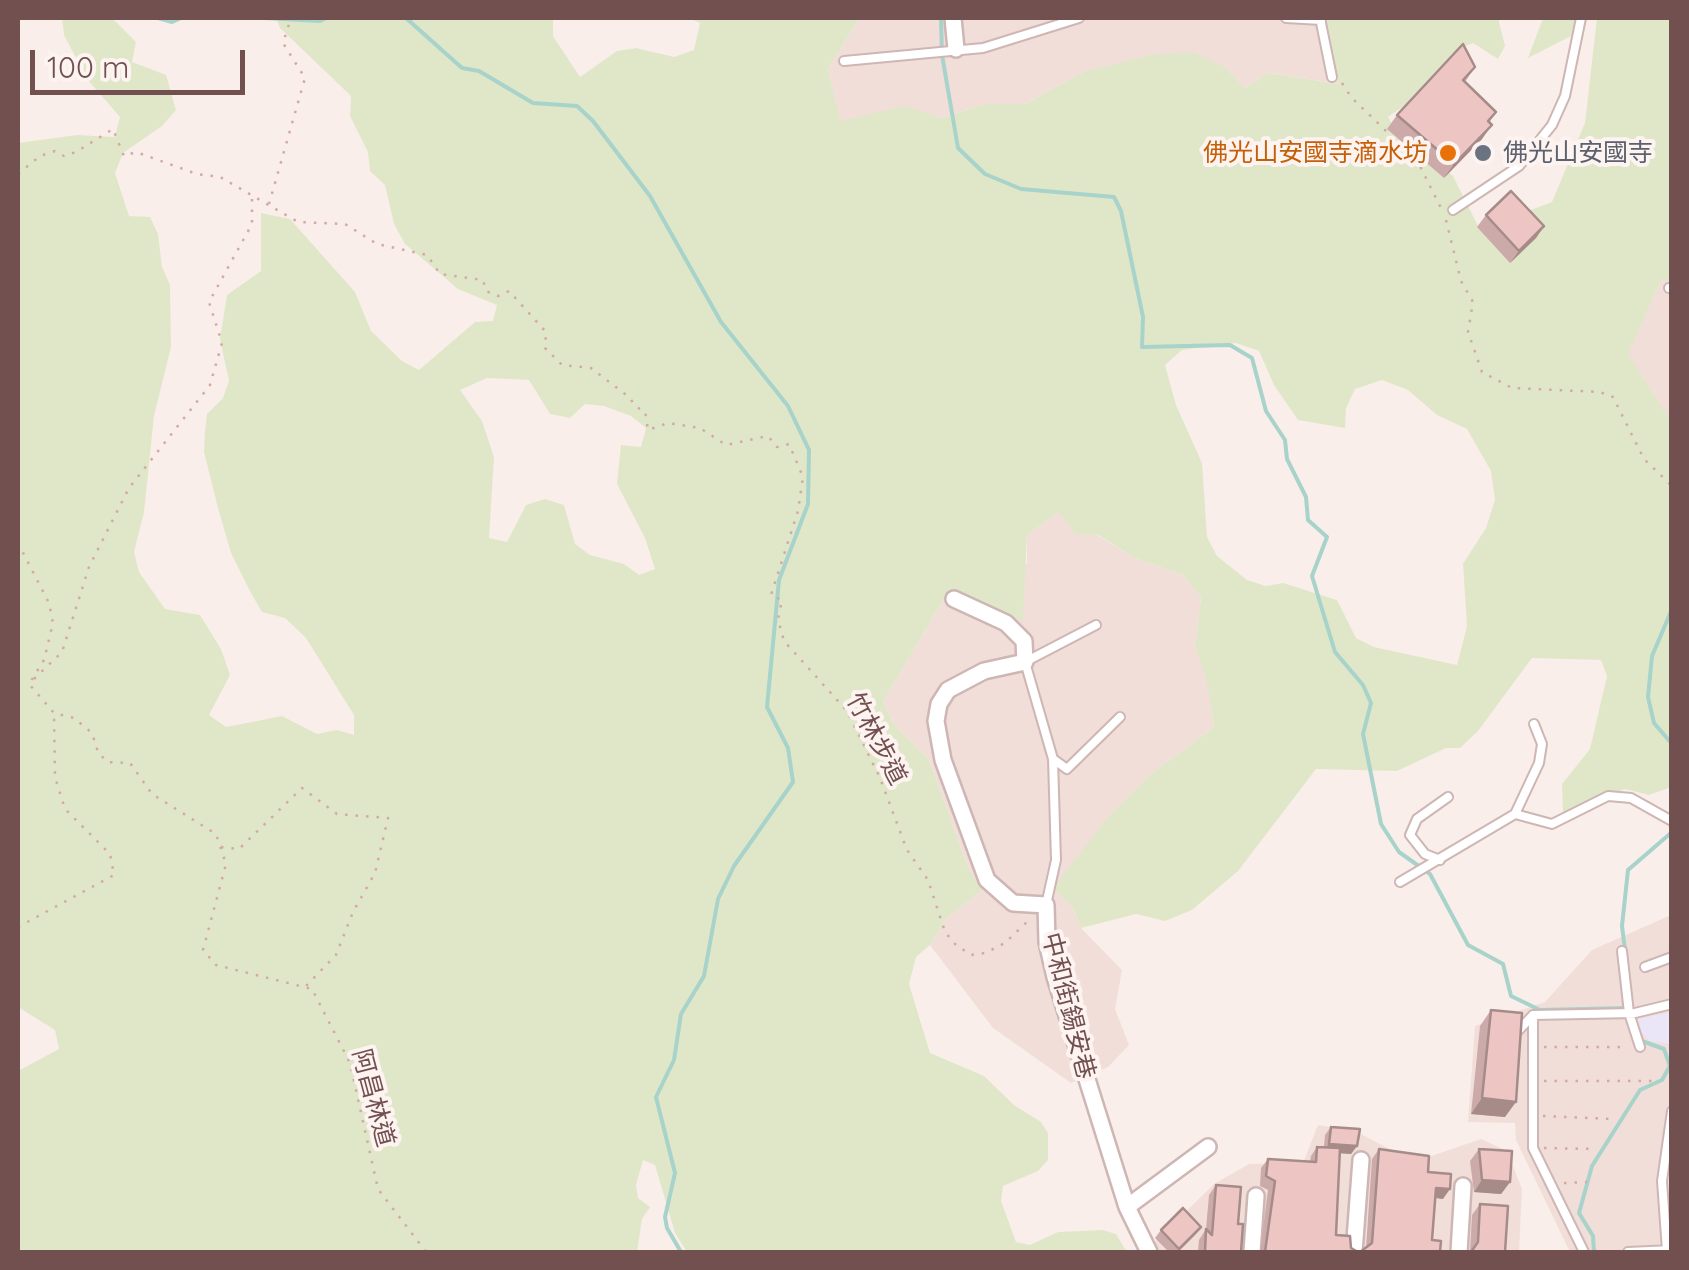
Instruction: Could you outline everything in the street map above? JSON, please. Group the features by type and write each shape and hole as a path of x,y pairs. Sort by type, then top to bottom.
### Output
{"street":[{"path":"953,18 956,49"},
{"path":"954,599 1006,623 1024,641 1025,662"},
{"name":"中和街錫安巷","path":"1025,662 984,671 948,690 939,704 936,721 942,760 986,880 1013,903 1046,905 1047,942 1056,976 1127,1207 1149,1252"},
{"path":"1127,1207 1208,1147"},
{"path":"1354,1252 1361,1160"},
{"path":"1459,1252 1463,1186"},
{"path":"1252,1252 1256,1196"}],"lane":[{"path":"844,60 983,48 1079,18"},
{"path":"1286,18 1320,19 1332,77"},
{"path":"1453,210 1520,166 1552,126 1565,96 1581,18"},
{"path":"1046,905 1056,860 1053,759 1025,662 1096,625"},
{"path":"1053,759 1067,769 1120,717"},
{"path":"1400,882 1515,814 1540,763 1542,744 1534,724"},
{"path":"1515,814 1552,824 1608,796 1631,798 1672,821"},
{"path":"1440,860 1425,854 1410,834 1417,819 1448,797"},
{"path":"1622,952 1629,1013 1640,1047"},
{"path":"1645,967 1672,957"},
{"path":"1518,1046 1519,1027 1534,1016 1629,1013 1672,1004"},
{"path":"1534,1016 1533,1148 1584,1252"},
{"path":"1628,1252 1669,1250 1662,1181 1672,1110"}],"path":[{"path":"269,205 305,78 283,43 291,18"},
{"path":"1340,69 1350,97 1418,162 1441,210 1455,245 1462,281 1473,302 1468,332 1482,372 1512,388 1600,392 1612,397 1644,459 1672,486"},
{"name":"竹林步道","path":"18,174 40,156 55,150 64,156 76,152 113,129 124,156 136,152 196,174 220,176 298,222 345,224 376,244 428,254 440,274 483,280 486,291 498,296 508,291 546,332 544,348 562,364 591,368 629,396 636,408 646,412 648,430 668,423 700,428 726,444 768,436 778,446 788,444 803,476 798,511 772,596 782,600 778,619 784,641 848,712 880,778 907,850 928,880 945,932 971,956 986,953 1005,943 1046,905"},
{"path":"32,680 62,652 90,567 129,488 210,385 222,344 209,302 252,224 252,196"},
{"path":"18,544 48,603 54,624 44,660 30,684 54,713 74,718 92,733 98,752 108,762 130,763 152,794 216,834 226,864 205,929 203,950 216,965 306,987 336,954 352,912 375,873 388,818 337,814 302,788 239,849 221,847"},
{"path":"18,926 114,875 110,854 92,833 75,824 65,809 55,777 54,713"},
{"name":"阿昌林道","path":"306,987 312,989 350,1063 378,1189 426,1252"},
{"path":"1533,1046 1640,1047"},
{"path":"1532,1081 1654,1081"},
{"path":"1532,1115 1614,1119"},
{"path":"1533,1148 1596,1149"},
{"path":"1548,1184 1586,1182"}],"shaded area":[{"path":"860,18 1326,18 1340,84 1268,73 1245,88 1224,66 1083,72 1025,104 984,104 942,118 905,107 839,122 828,69"},
{"path":"1671,279 1671,421 1627,354 1661,281"},
{"path":"1059,512 1135,558 1183,575 1201,598 1195,647 1207,678 1214,727 1153,772 1072,906 1081,928 1122,970 1115,1009 1129,1045 1108,1067 1071,1083 993,1028 930,945 947,918 982,890 968,867 929,760 894,724 883,702 949,590 1027,564 1027,535"},
{"path":"1671,915 1671,1252 1570,1252 1516,1140 1515,1123 1468,1122 1475,1026 1545,1002 1592,950"},
{"path":"1672,1012 1671,1050 1670,1044 1649,1041 1641,1032 1639,1019"},
{"path":"1318,1125 1357,1132 1414,1162 1481,1139 1507,1151 1522,1189 1519,1252 1158,1252 1152,1245 1214,1184 1249,1164 1303,1163"}],"green space":[{"path":"62,18 112,18 136,42 132,62 166,75 176,110 162,126 123,153 115,173 129,216 150,217 170,285 171,347 154,416 144,512 134,552 139,572 165,609 200,615 221,649 230,675 209,715 226,727 282,716 317,734 337,730 354,735 354,715 306,638 285,618 262,612 231,553 218,508 204,452 207,414 223,398 229,381 220,339 227,295 261,271 261,213 290,219 355,292 371,331 402,361 419,370 475,322 493,321 497,305 458,289 405,244 394,224 385,185 370,171 368,152 350,116 351,96 280,28 276,18 553,18 553,36 580,77 617,51 636,48 674,57 694,50 700,23 688,18 860,18 828,69 840,121 905,106 942,118 984,104 1025,104 1083,72 1150,55 1192,52 1224,66 1245,88 1268,73 1339,84 1326,18 1498,18 1505,46 1498,59 1473,43 1461,48 1411,101 1388,117 1394,128 1453,176 1478,226 1496,246 1528,211 1552,202 1585,123 1597,18 1671,18 1671,279 1661,281 1628,354 1671,421 1671,787 1649,795 1625,789 1563,813 1562,784 1590,749 1607,676 1601,660 1532,658 1478,731 1460,748 1446,748 1397,771 1316,769 1238,871 1192,910 1165,921 1136,914 1081,928 1072,906 1053,888 1108,817 1153,772 1214,727 1206,678 1195,647 1201,598 1183,575 1135,558 1098,535 1076,535 1059,512 1027,535 1023,621 949,590 883,702 894,724 929,760 968,867 982,890 947,918 930,945 916,957 909,984 930,1053 984,1076 1014,1105 1041,1122 1048,1133 1048,1160 1038,1171 1003,1186 1001,1201 1016,1242 1030,1245 1058,1232 1103,1230 1116,1234 1127,1252 687,1252 675,1233 655,1165 643,1160 636,1185 638,1198 650,1207 642,1219 637,1252 18,1252 18,1071 59,1049 55,1030 18,1007 18,143 77,135 115,137 120,117 87,79 64,35","holes":["1236,343 1259,351 1274,385 1298,420 1345,428 1346,408 1355,389 1382,380 1408,390 1437,415 1467,429 1491,471 1495,500 1486,528 1463,564 1467,626 1457,665 1374,647 1356,638 1337,600 1283,583 1266,586 1247,580 1217,556 1207,537 1202,463 1176,405 1165,365 1182,350","487,378 529,380 550,414 570,418 585,404 604,406 631,416 646,428 641,447 621,445 617,484 645,538 655,569 639,575 624,564 590,555 575,544 564,505 545,499 526,505 507,542 489,538 494,457 482,421 460,390"]},
{"path":"1543,18 1580,18 1577,33 1528,58"}],"building":[{"path":"1463,44 1475,67 1463,80 1496,112 1488,121 1492,125 1454,164 1397,115"},
{"path":"1511,191 1544,226 1519,251 1486,215"},
{"path":"1491,1010 1522,1013 1516,1102 1482,1098"},
{"path":"1331,1127 1360,1129 1357,1146 1329,1144"},
{"path":"1317,1147 1340,1148 1336,1235 1350,1236 1351,1248 1358,1252 1265,1252 1275,1181 1266,1176 1268,1159 1316,1162"},
{"path":"1379,1149 1429,1156 1428,1172 1451,1174 1450,1189 1436,1188 1432,1240 1441,1241 1440,1252 1360,1252 1372,1243"},
{"path":"1479,1149 1512,1151 1510,1182 1482,1180"},
{"path":"1216,1185 1241,1187 1241,1252 1205,1252 1206,1229 1212,1235"},
{"path":"1480,1204 1508,1206 1505,1252 1471,1252 1478,1242"},
{"path":"1183,1208 1201,1227 1179,1249 1161,1230"}],"waterway":[{"path":"158,18 172,22 181,18"},
{"path":"264,18 326,18"},
{"path":"406,18 462,68 479,71 533,103 577,106 593,121 650,196 721,322 788,406 809,450 808,504 779,580 767,707 788,748 793,782 734,866 718,899 704,976 681,1014 674,1060 656,1097 675,1173 665,1217 681,1252"},
{"path":"941,18 942,55 958,148 985,174 1021,189 1114,197 1121,211 1143,317 1142,347 1230,345 1252,358 1266,411 1285,440 1287,459 1306,497 1308,520 1327,537 1312,576 1335,652 1363,685 1371,703 1363,734 1381,824 1399,852 1430,874 1468,945 1503,964 1511,996 1540,1010 1627,1008"},
{"path":"1672,609 1652,656 1648,697 1654,723 1672,744"},
{"path":"1625,950 1622,926 1628,870 1672,832"},
{"path":"1594,1252 1593,1236 1579,1213 1592,1166 1640,1090 1662,1080 1670,1066 1664,1049 1642,1041"}],"place":[{"name":"佛光山安國寺滴水坊","path":"1448,153"},
{"name":"佛光山安國寺","path":"1483,153"}]}
